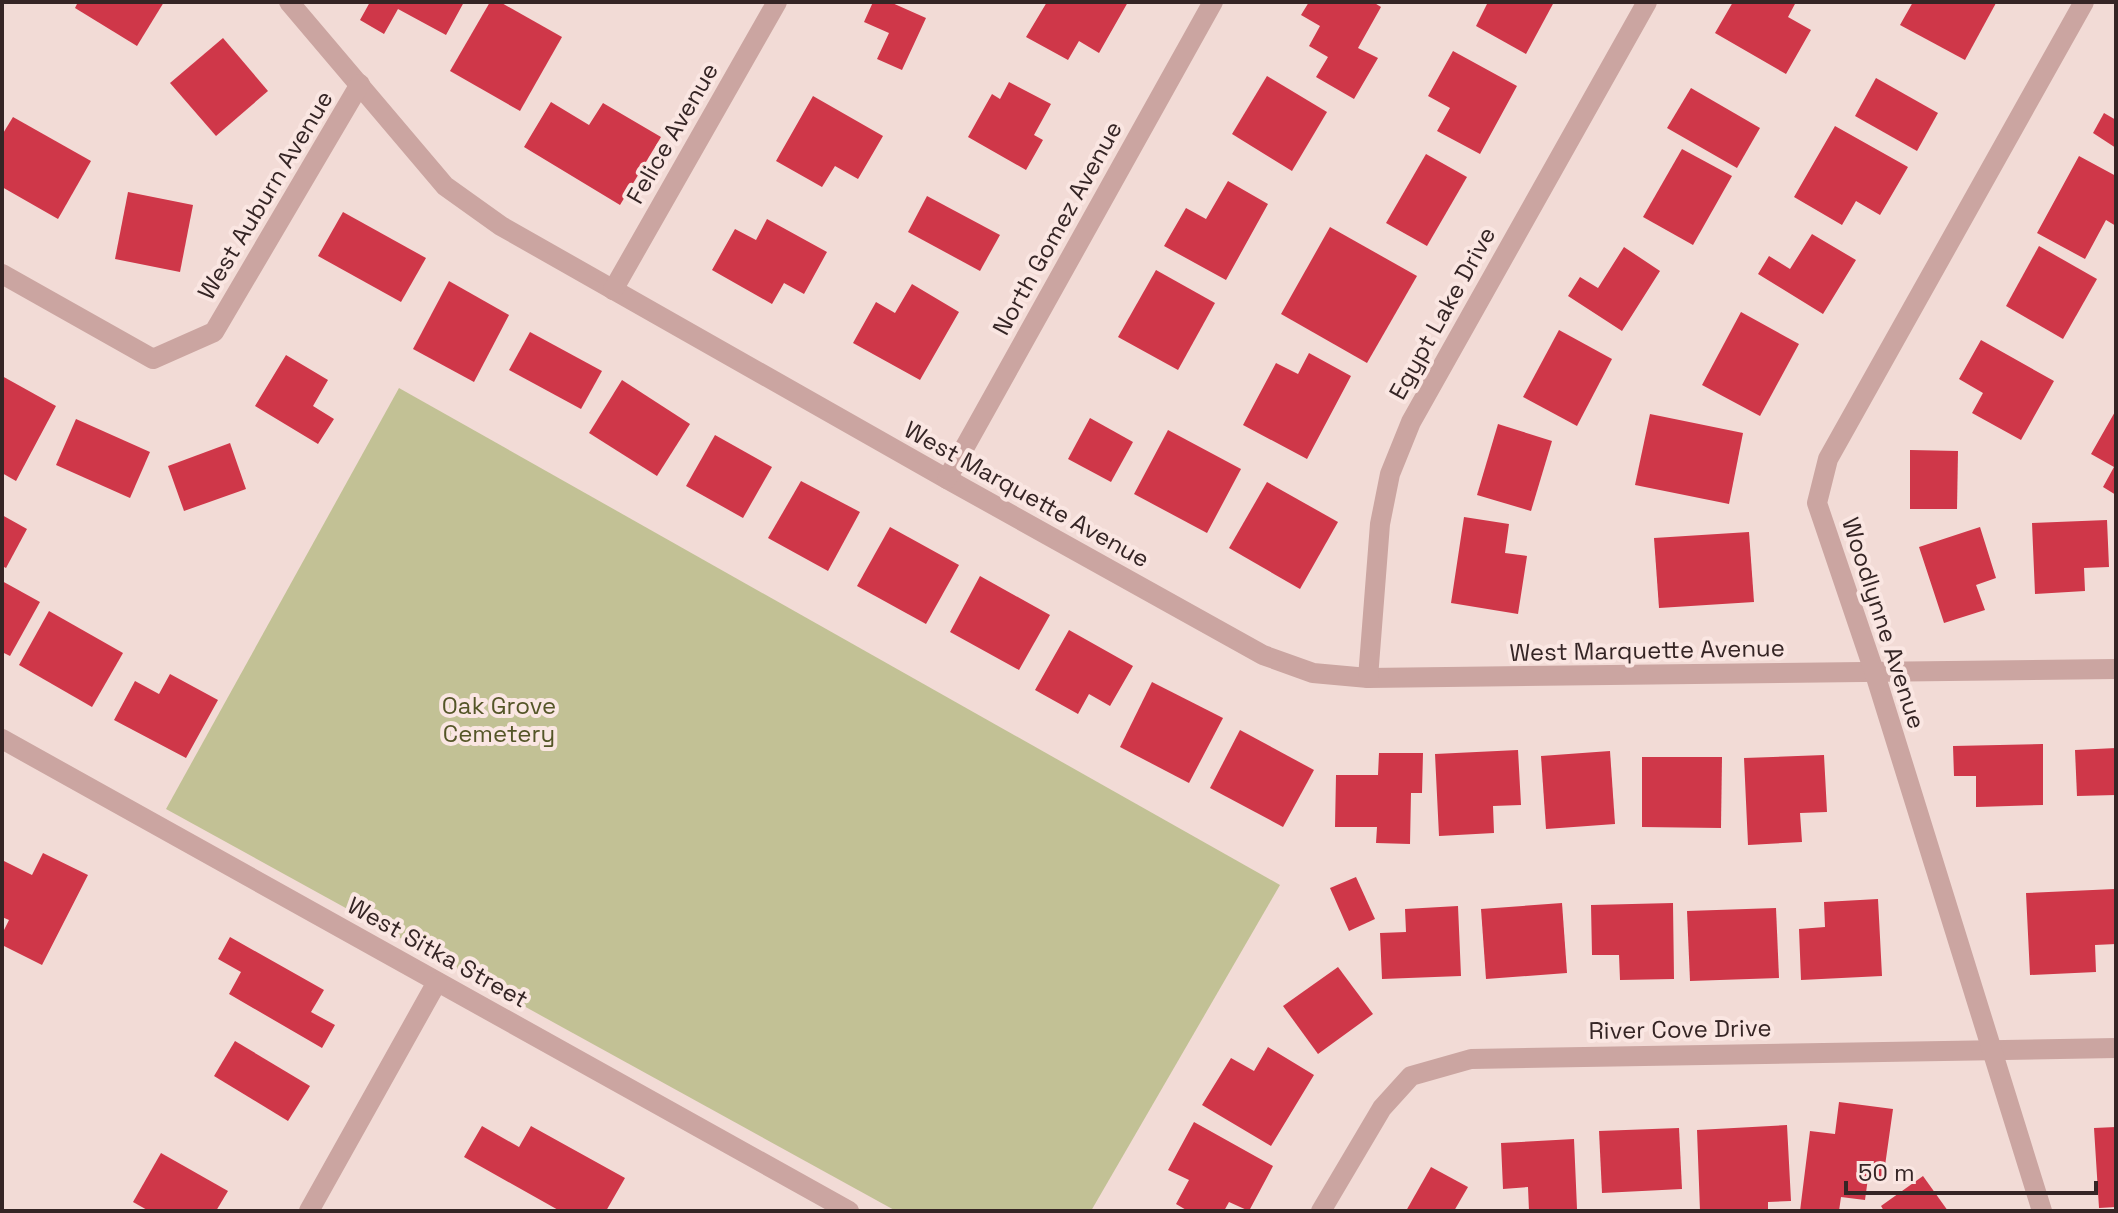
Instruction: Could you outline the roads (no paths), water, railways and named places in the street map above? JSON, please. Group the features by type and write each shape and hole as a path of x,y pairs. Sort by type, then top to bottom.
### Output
{"street":[{"name":"West Marquette Avenue","path":"289,2 445,186 501,226 1263,655 1313,673 1368,678 2116,669"},
{"name":"Felice Avenue","path":"613,290 777,2"},
{"name":"North Gomez Avenue","path":"947,479 1213,2"},
{"name":"Egypt Lake Drive","path":"1368,678 1380,524 1390,474 1411,422 1647,2"},
{"name":"Woodlynne Avenue","path":"2042,1211 1875,674 1817,503 1828,459 2084,2"},
{"name":"West Auburn Avenue","path":"2,274 153,359 214,332 360,84"},
{"name":"West Sitka Street","path":"2,739 849,1211"},
{"path":"309,1211 437,982"},
{"name":"River Cove Drive","path":"1321,1211 1382,1108 1411,1076 1471,1059 2116,1048"}],"park label":[{"name":"Oak Grove Cemetery","path":"499,719"}]}
